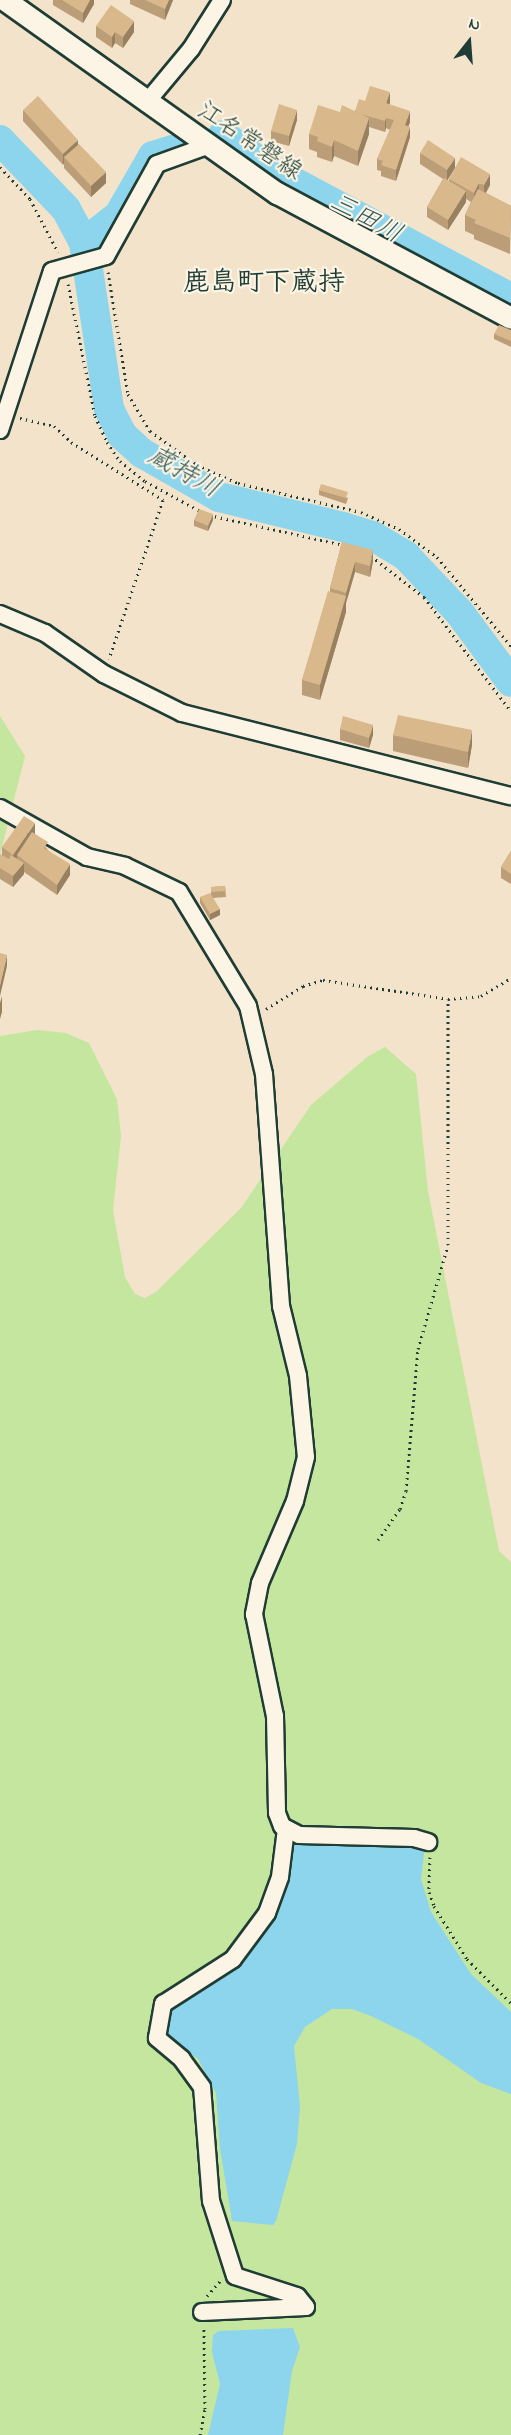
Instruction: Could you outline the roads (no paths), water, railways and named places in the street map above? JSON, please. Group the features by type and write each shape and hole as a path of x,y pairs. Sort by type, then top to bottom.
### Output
{"main road":[{"name":"江名常磐線","path":"5,0 146,103 277,193 511,318"}],"street":[{"path":"146,103 191,49 222,0"},
{"path":"2,422 52,271 63,266 106,256 157,164 207,146"},
{"path":"0,614 45,633 104,674 182,713 511,796"},
{"path":"0,808 87,857 125,866 178,892 209,947 237,985 253,1020 264,1074 281,1306 298,1376 306,1457 295,1501 260,1583 254,1614 274,1716 277,1813 286,1828 299,1835 414,1838 428,1842"},
{"path":"202,2312 306,2307 297,2296 242,2279 232,2268 211,2201 202,2087 182,2059 157,2038 163,2004 233,1959 267,1912 280,1877 286,1828"}],"water":[{"path":"416,1843 425,1846 421,1879 431,1912 471,1974 511,2012 511,2094 481,2083 418,2039 371,2016 352,2009 332,2009 305,2027 294,2046 300,2106 297,2144 276,2221 273,2225 232,2221 220,2149 216,2093 198,2059 163,2032 172,2004 227,1973 287,1879 292,1844"},
{"path":"293,2328 300,2347 292,2371 283,2435 208,2435 220,2384 212,2352 213,2335 219,2331"}],"waterway":[{"name":"三田川","path":"223,135 273,171 511,298"},
{"name":"蔵持川","path":"0,140 66,209 84,243 109,409 122,435 142,453 219,497 373,536 406,556 459,612 511,682"},
{"name":"三田川","path":"84,243 119,215 153,156 183,147"}],"district":[{"name":"鹿島町下蔵持","path":"264,284"}]}
